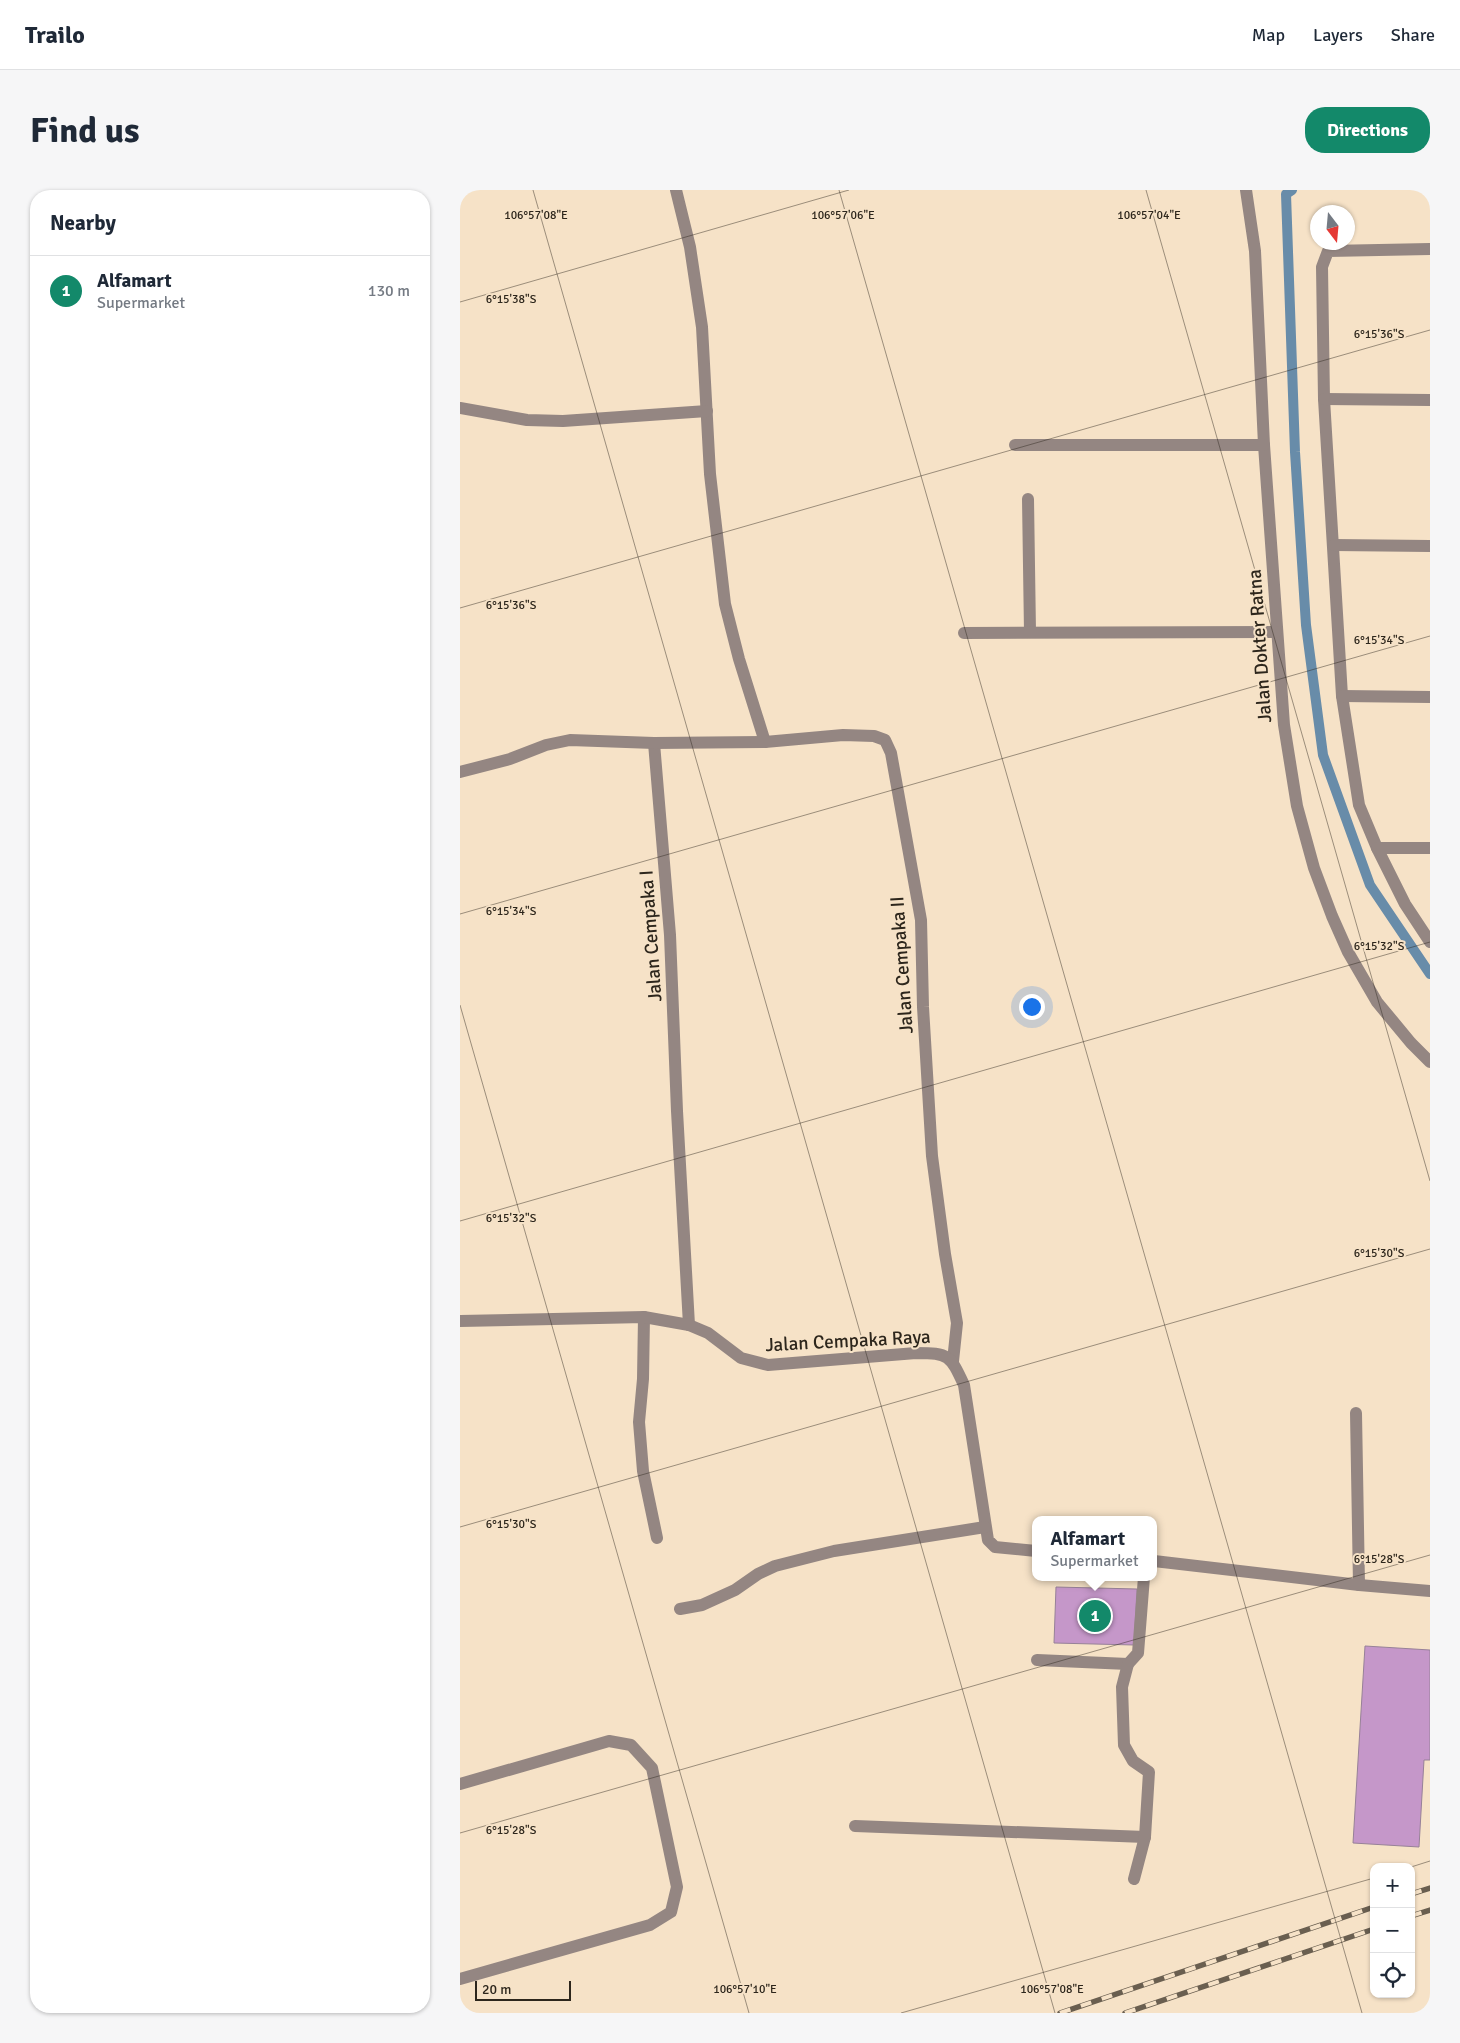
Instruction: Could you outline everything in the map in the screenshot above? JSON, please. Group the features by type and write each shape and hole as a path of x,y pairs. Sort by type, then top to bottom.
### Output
{"street":[{"path":"676,190 690,247 702,327 710,474 725,604 739,659 765,742"},
{"name":"Jalan Dokter Ratna","path":"1246,190 1255,250 1264,445 1276,632 1284,725 1297,806 1314,868 1348,952 1377,1002 1411,1043 1430,1062"},
{"path":"1430,249 1328,251 1322,267 1324,399 1342,696 1359,805 1377,848 1405,904 1430,942"},
{"path":"1324,399 1430,400"},
{"path":"460,408 517,418 563,421 706,411"},
{"path":"1015,445 1264,445"},
{"path":"1028,499 1030,632"},
{"path":"1334,545 1430,546"},
{"path":"964,633 1276,632"},
{"path":"1342,696 1430,696"},
{"name":"Jalan Cempaka II","path":"654,743 765,742 843,735 874,736 885,740 891,753 921,920 923,1007 932,1156 958,1323 953,1361"},
{"path":"460,772 510,759 546,745 570,740 654,743"},
{"name":"Jalan Cempaka I","path":"654,743 670,935 677,1111 689,1325"},
{"path":"1377,848 1430,848"},
{"path":"644,1317 643,1379 639,1422 643,1471 657,1538"},
{"name":"Jalan Cempaka Raya","path":"460,1321 644,1317 689,1325 708,1333 742,1358 768,1366 916,1353 940,1353 953,1361 964,1385 988,1540 995,1547 1032,1551"},
{"path":"1356,1413 1359,1585"},
{"path":"680,1608 702,1605 735,1590 775,1566 834,1551 985,1527"},
{"path":"1157,1561 1359,1585 1430,1591"},
{"path":"1134,1879 1145,1837 1149,1772 1133,1762 1124,1745 1122,1687 1128,1664 1138,1653 1144,1581"},
{"path":"1037,1660 1128,1664"},
{"path":"460,1784 609,1741 631,1745 652,1768 677,1887 671,1912 650,1925 460,1979"},
{"path":"855,1826 1145,1837"}],"building":[{"path":"1056,1587 1137,1589 1134,1645 1054,1643"},
{"path":"1365,1646 1430,1650 1430,1760 1424,1760 1419,1847 1353,1843"}],"waterway":[{"path":"1292,190 1286,194 1295,452 1306,625 1323,755 1370,885 1430,974"}],"railway":[{"path":"1415,1893 1430,1888"},
{"path":"1060,2013 1371,1908"},
{"path":"1415,1915 1430,1910"},
{"path":"1125,2013 1370,1930"}],"place":[{"name":"Alfamart","path":"1095,1616"}]}
